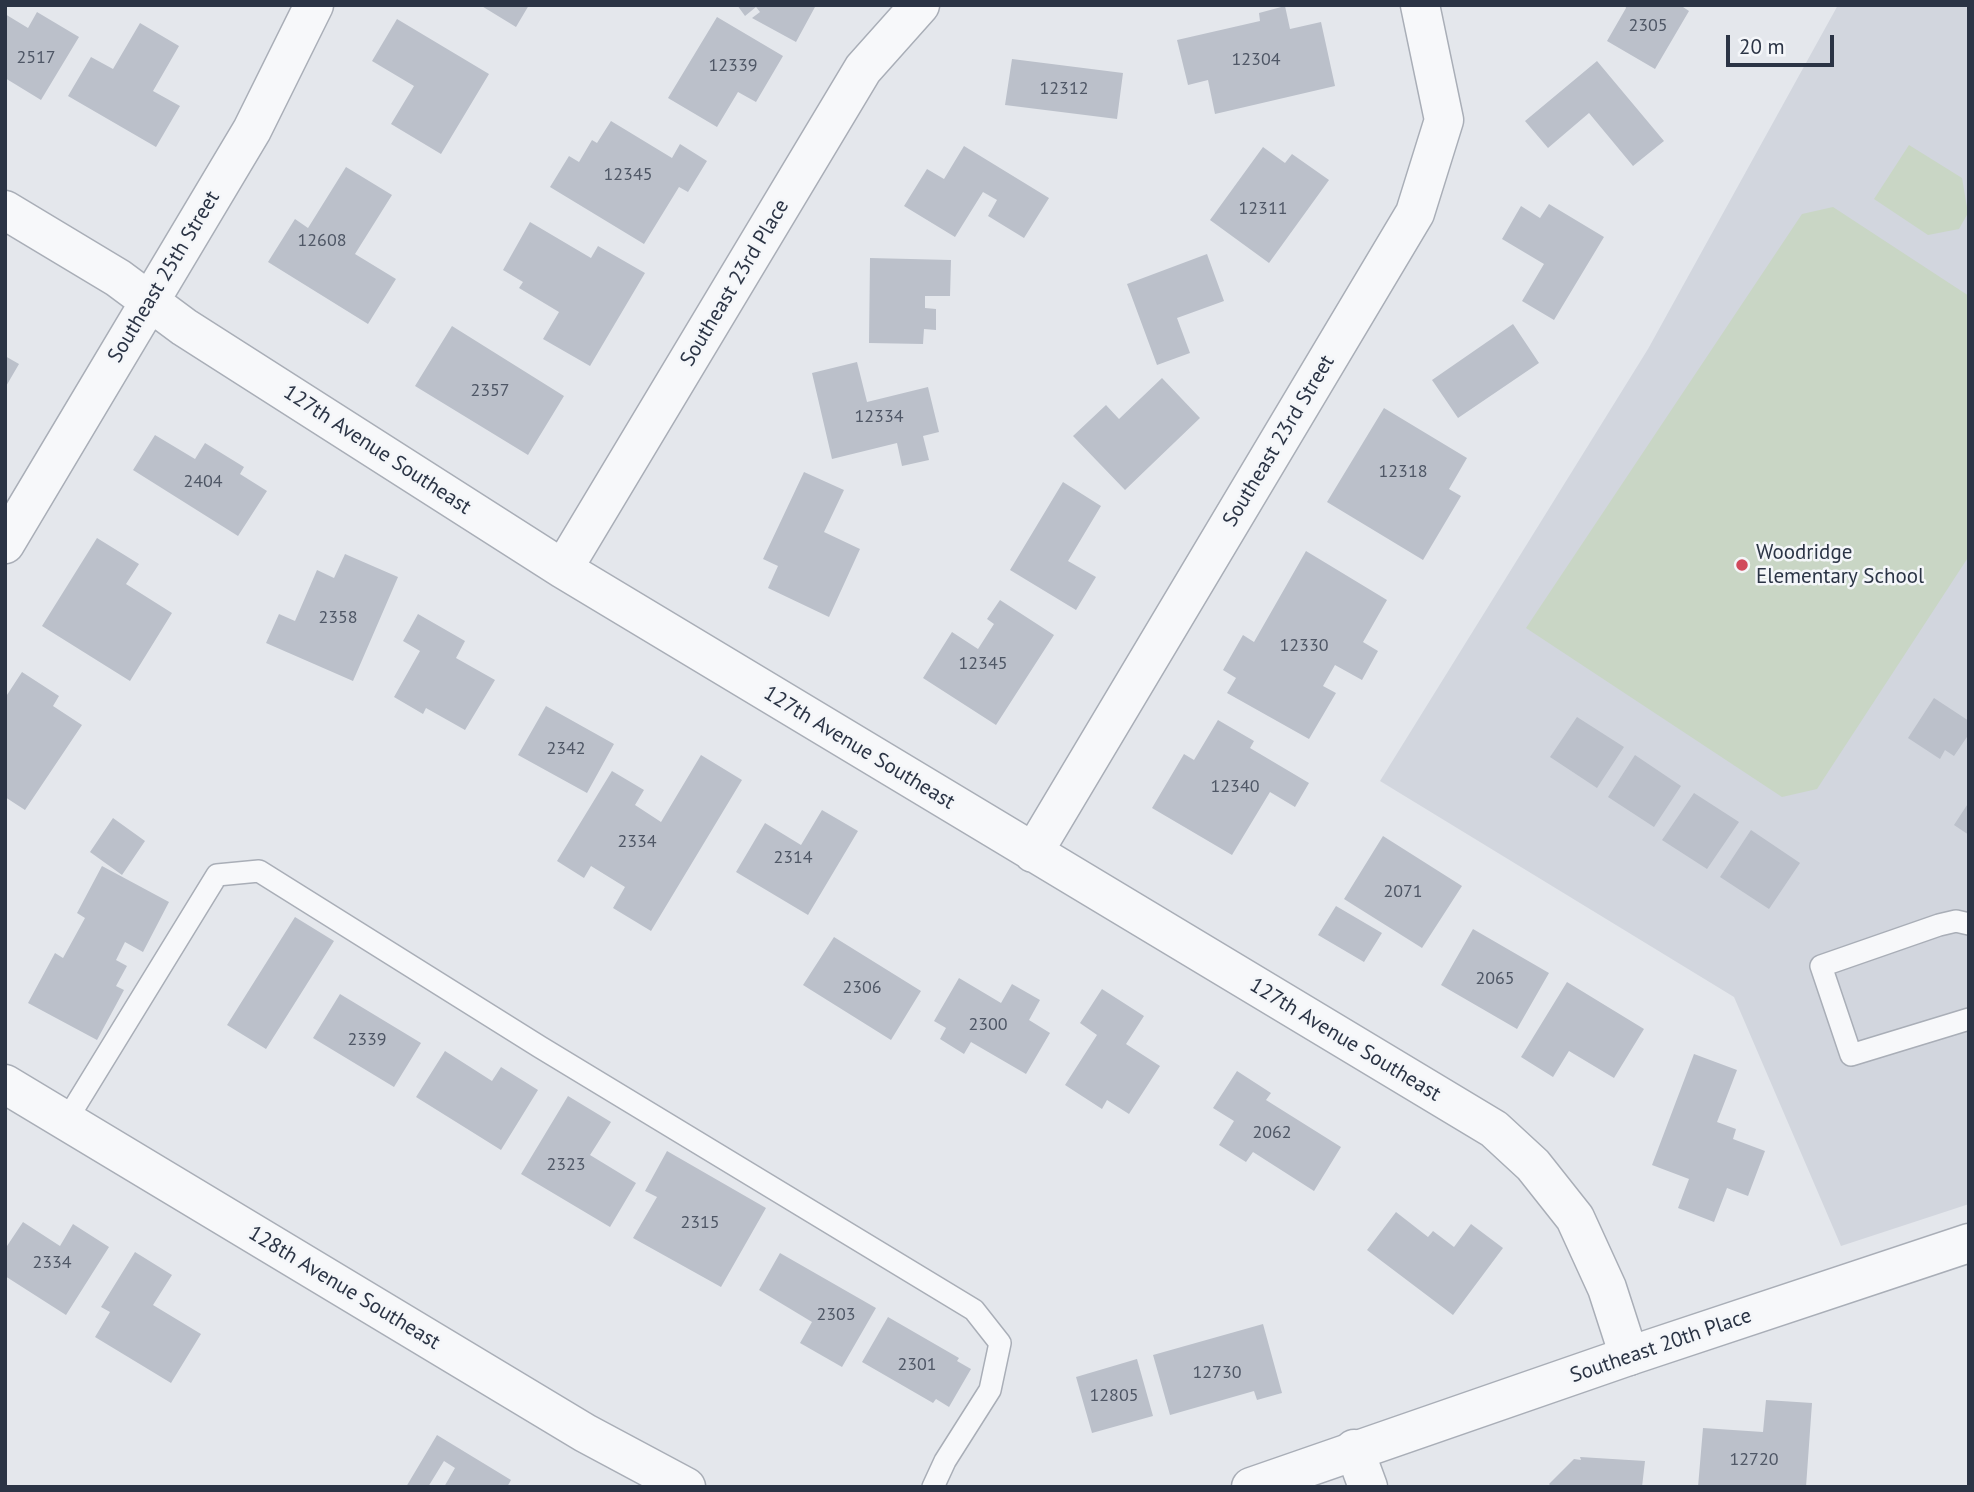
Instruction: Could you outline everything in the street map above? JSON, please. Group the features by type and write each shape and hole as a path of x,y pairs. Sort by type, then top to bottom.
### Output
{"street":[{"name":"Southeast 25th Street","path":"5,544 252,130 314,5"},
{"name":"Southeast 23rd Place","path":"563,569 863,69 920,5"},
{"name":"Southeast 23rd Street","path":"1033,853 1415,213 1444,120 1420,5"},
{"name":"127th Avenue Southeast","path":"5,210 118,278 184,327 563,569 1494,1129 1533,1165 1575,1218 1607,1288 1629,1356"},
{"name":"128th Avenue Southeast","path":"5,1084 585,1433 686,1487"},
{"name":"Southeast 20th Place","path":"1354,1449 1969,1243"},
{"path":"1251,1487 1354,1449 1368,1487"}],"lane":[{"path":"66,1121 217,875 259,871 540,1047 974,1310 1000,1343 990,1390 945,1461 933,1487"},
{"path":"1969,924 1956,921 1939,925 1822,966 1851,1055 1969,1019"}],"shaded area":[{"name":"Woodridge Elementary School","path":"1838,5 1969,5 1969,1204 1841,1246 1734,997 1380,781 1648,349"}],"green space":[{"path":"1909,145 1962,178 1968,213 1959,229 1928,235 1874,199"},
{"path":"1833,207 1969,296 1969,556 1817,789 1782,797 1526,628 1802,214"}],"building":[{"path":"480,5 529,5 516,27"},
{"path":"737,5 815,7 796,42 752,18 760,12 756,7 745,16"},
{"path":"1625,5 1680,5 1689,11 1655,69 1607,41 1626,8"},
{"path":"1285,6 1290,29 1321,22 1335,86 1215,114 1208,80 1188,85 1177,40 1260,21 1259,13"},
{"path":"37,12 79,37 41,100 5,78 5,14 28,28"},
{"path":"717,17 783,56 756,102 738,92 717,127 668,98"},
{"path":"397,19 489,74 441,154 391,124 414,86 372,61"},
{"path":"140,23 179,46 153,91 180,106 156,147 68,96 91,57 113,69"},
{"path":"1012,59 1123,73 1117,119 1005,105"},
{"path":"1597,61 1664,141 1633,166 1589,113 1548,148 1525,121"},
{"path":"611,121 672,158 680,144 707,161 688,192 679,187 644,244 550,187 569,156 579,162 592,140 597,143"},
{"path":"964,146 1049,198 1024,238 988,216 997,200 983,192 955,237 904,206 927,169 944,179"},
{"path":"1263,147 1285,163 1292,154 1329,180 1269,263 1210,220"},
{"path":"346,167 392,195 355,254 396,279 368,324 268,262 295,219 308,228"},
{"path":"1549,204 1604,237 1554,320 1522,301 1544,264 1502,239 1521,206 1540,218"},
{"path":"530,222 591,258 598,246 645,273 590,366 543,339 559,312 519,288 523,282 503,270"},
{"path":"1207,254 1224,301 1177,318 1190,353 1157,365 1127,284"},
{"path":"870,258 951,260 950,296 925,296 925,308 936,309 936,330 924,329 923,344 869,343"},
{"path":"1513,324 1539,363 1458,418 1432,380"},
{"path":"452,326 564,396 528,455 415,386"},
{"path":"5,356 19,364 5,388"},
{"path":"857,362 867,402 928,387 939,432 923,436 929,460 902,466 897,443 832,459 812,373"},
{"path":"1162,378 1200,418 1125,490 1073,436 1106,405 1119,419"},
{"path":"1384,408 1467,458 1449,489 1461,496 1423,560 1327,502"},
{"path":"155,435 195,459 205,443 244,467 240,474 267,491 238,536 133,470"},
{"path":"804,472 844,490 824,532 860,549 829,617 768,588 778,566 763,559"},
{"path":"1063,482 1101,506 1068,561 1096,577 1076,610 1010,570"},
{"path":"97,538 139,564 126,584 172,613 130,681 42,626"},
{"path":"1306,551 1387,600 1363,642 1378,651 1362,680 1335,665 1323,686 1336,693 1309,739 1227,693 1236,678 1223,670 1243,635 1254,642"},
{"path":"345,554 398,577 353,681 266,643 279,614 295,621 317,570 334,578"},
{"path":"1000,600 1054,635 996,725 923,678 952,632 978,649 994,624 987,619"},
{"path":"418,614 465,641 456,658 495,680 465,730 426,708 423,714 394,697 420,651 403,641"},
{"path":"22,672 59,696 53,706 82,725 25,810 5,797 5,698"},
{"path":"1934,698 1969,721 1969,734 1954,756 1945,750 1940,759 1908,738"},
{"path":"546,706 614,744 587,793 518,755"},
{"path":"1577,717 1624,747 1597,788 1550,757"},
{"path":"1218,720 1254,741 1250,748 1309,783 1295,807 1270,792 1232,855 1152,808 1184,754 1194,760"},
{"path":"701,755 742,780 651,931 613,908 625,887 591,866 584,878 557,861 612,771 644,790 635,805 661,822"},
{"path":"1635,755 1681,786 1654,827 1608,797"},
{"path":"1694,793 1739,822 1707,869 1662,840"},
{"path":"1969,802 1969,835 1954,825"},
{"path":"822,810 858,831 808,915 736,872 765,823 801,845"},
{"path":"113,818 145,841 122,875 90,852"},
{"path":"1751,830 1800,863 1769,909 1720,877"},
{"path":"1383,836 1462,886 1422,948 1344,899"},
{"path":"102,866 169,902 143,952 125,942 116,960 127,966 116,986 124,990 97,1040 28,1003 55,953 63,958 85,918 77,913"},
{"path":"1336,906 1382,933 1364,962 1318,935"},
{"path":"295,917 334,941 266,1049 227,1025"},
{"path":"1473,929 1549,973 1517,1029 1441,985"},
{"path":"834,937 921,991 891,1040 803,985"},
{"path":"959,978 1001,1003 1012,984 1040,1000 1029,1020 1050,1033 1026,1074 971,1042 964,1054 940,1039 946,1028 934,1021"},
{"path":"1567,982 1644,1029 1614,1078 1569,1051 1553,1077 1521,1057"},
{"path":"1102,989 1144,1016 1126,1044 1160,1066 1129,1114 1107,1100 1102,1109 1065,1085 1097,1035 1080,1023"},
{"path":"340,994 421,1043 394,1087 313,1038"},
{"path":"445,1051 492,1081 501,1067 538,1090 501,1150 416,1097"},
{"path":"1694,1054 1737,1070 1717,1122 1736,1129 1733,1139 1765,1151 1748,1196 1727,1188 1714,1222 1678,1208 1689,1179 1652,1165"},
{"path":"1237,1071 1271,1093 1266,1100 1341,1147 1314,1191 1253,1152 1246,1162 1219,1145 1234,1121 1213,1108"},
{"path":"568,1096 611,1122 590,1155 636,1183 610,1227 521,1174"},
{"path":"667,1151 766,1208 721,1287 633,1238 657,1197 645,1191"},
{"path":"1396,1212 1428,1237 1433,1231 1454,1247 1471,1224 1503,1248 1453,1315 1367,1250"},
{"path":"23,1222 60,1246 73,1224 109,1247 66,1315 5,1276 5,1249"},
{"path":"135,1252 172,1275 153,1305 201,1334 171,1383 95,1337 110,1312 101,1307"},
{"path":"780,1253 876,1308 842,1367 800,1343 812,1322 759,1290"},
{"path":"888,1317 959,1358 957,1361 971,1369 949,1407 936,1399 933,1403 862,1362"},
{"path":"1263,1324 1282,1393 1257,1400 1254,1391 1170,1415 1153,1355"},
{"path":"1137,1359 1153,1416 1092,1433 1076,1377"},
{"path":"1766,1400 1812,1403 1806,1487 1698,1487 1703,1428 1763,1432"},
{"path":"437,1435 511,1480 507,1487 444,1487 455,1468 444,1461 428,1487 406,1487"},
{"path":"1580,1457 1645,1461 1642,1487 1552,1487 1549,1484 1574,1459 1581,1460"}],"place":[{"name":"Woodridge Elementary School","path":"1742,565"}]}
